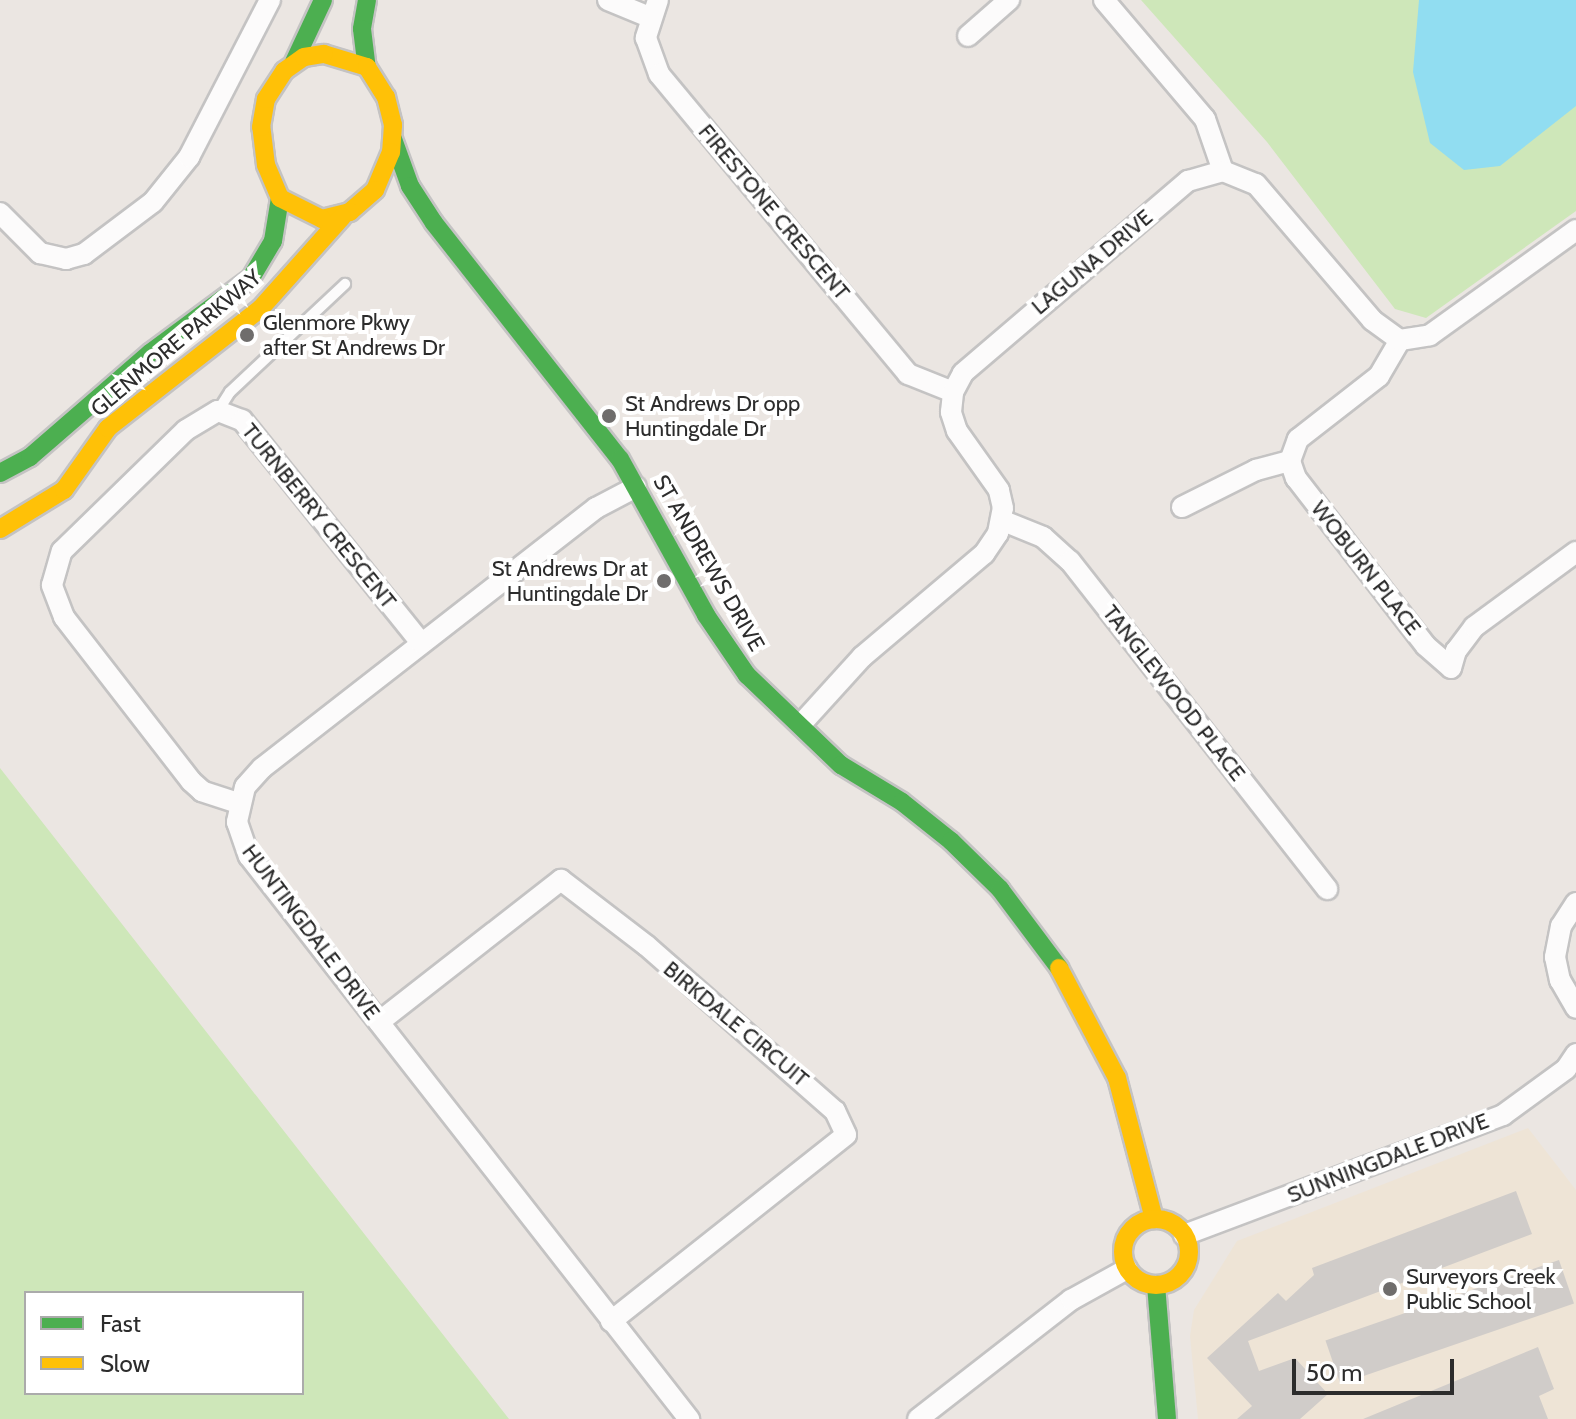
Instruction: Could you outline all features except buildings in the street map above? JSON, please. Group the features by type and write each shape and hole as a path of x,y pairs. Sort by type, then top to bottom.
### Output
{"street":[{"path":"0,213 40,253 66,259 84,254 153,202 189,157 270,0"},
{"path":"323,0 294,62 272,86 262,115 263,154 280,198 314,217 342,217 360,205 382,180 393,139 386,97 367,67 362,29 367,0"},
{"path":"608,0 654,8"},
{"path":"968,36 1009,0"},
{"path":"1104,0 1205,119 1223,171 1241,176 1268,195 1372,320 1400,340 1430,335 1576,230"},
{"name":"FIRESTONE CRESCENT","path":"654,8 647,49 659,74 908,374 953,392"},
{"path":"294,62 334,55 367,67"},
{"name":"ST ANDREWS DRIVE","path":"393,139 410,186 434,223 593,421 636,487 734,657 760,689 802,723 841,765 902,802 951,841 1039,938 1081,1001 1117,1078 1154,1219"},
{"name":"LAGUNA DRIVE","path":"953,392 971,365 1175,192 1197,177 1223,171"},
{"name":"GLENMORE PARKWAY","path":"0,473 30,457 150,353 251,278 273,241 280,198"},
{"name":"ST ANDREWS DRIVE","path":"360,205 395,203 434,223"},
{"name":"GLENMORE PARKWAY","path":"0,529 64,490 108,428 261,308 342,217"},
{"path":"1182,507 1256,470 1290,461 1298,439 1375,380 1400,340"},
{"path":"802,723 862,657 984,554 1001,520 995,481 957,431 951,412 953,392"},
{"name":"TURNBERRY CRESCENT","path":"238,803 202,791 191,781 64,617 52,585 62,551 186,430 218,411 231,413 250,428 421,643"},
{"name":"WOBURN PLACE","path":"1290,461 1296,478 1416,634 1451,668 1456,651 1474,627 1576,552"},
{"path":"238,803 262,768 596,508 636,487"},
{"name":"TANGLEWOOD PLACE","path":"1001,520 1043,537 1067,557 1327,889"},
{"name":"HUNTINGDALE DRIVE","path":"238,803 239,832 249,856 689,1419"},
{"name":"BIRKDALE CIRCUIT","path":"379,1022 561,880 626,928 835,1111 846,1135 611,1321"},
{"path":"1576,903 1561,926 1555,957 1560,980 1576,1008"},
{"name":"SUNNINGDALE DRIVE","path":"1184,1235 1493,1119 1566,1069 1576,1054"},
{"path":"1154,1219 1171,1222 1184,1235 1187,1264 1175,1279 1156,1285 1127,1269 1122,1251 1129,1232 1154,1219"},
{"path":"918,1419 1071,1300 1127,1269"},
{"path":"1156,1285 1167,1419"}],"lane":[{"path":"218,411 230,392 345,284"}],"shaded area":[{"name":"Surveyors Creek Public School","path":"1528,1128 1576,1190 1576,1419 1198,1419 1190,1336 1194,1310 1237,1241"}],"green space":[{"path":"1141,0 1576,0 1576,211 1426,318 1395,309 1267,142"},
{"path":"0,768 509,1419 0,1419"}],"water":[{"path":"1419,0 1576,0 1576,106 1500,166 1464,170 1430,143 1413,72"}],"traffic: fast":[{"path":"294,62 323,0"},
{"path":"367,0 362,29 367,67"},
{"path":"393,139 410,186 434,223 620,459 706,615 747,675 841,765 902,802 951,841 1000,889 1059,968"},
{"path":"0,473 30,457 150,353 251,278 273,241 280,198"},
{"path":"1156,1285 1167,1419"}],"traffic: slow":[{"path":"324,54 367,67 386,97 393,125 391,152 375,190 350,212 322,219 280,198 266,165 261,127 266,99 284,71 304,57 324,54"},
{"path":"0,529 64,490 108,428 261,308 342,217"},
{"path":"1059,968 1117,1078 1154,1219"},
{"path":"1156,1219 1169,1221 1179,1229 1187,1239 1189,1252 1187,1265 1179,1275 1169,1283 1156,1285 1143,1283 1133,1275 1125,1265 1123,1252 1125,1239 1133,1229 1143,1221 1156,1219"}],"place":[{"name":"Glenmore Pkwy after St Andrews Dr","path":"247,335"},
{"name":"St Andrews Dr opp Huntingdale Dr","path":"609,416"},
{"name":"St Andrews Dr at Huntingdale Dr","path":"664,581"},
{"name":"Surveyors Creek Public School","path":"1390,1289"}]}
